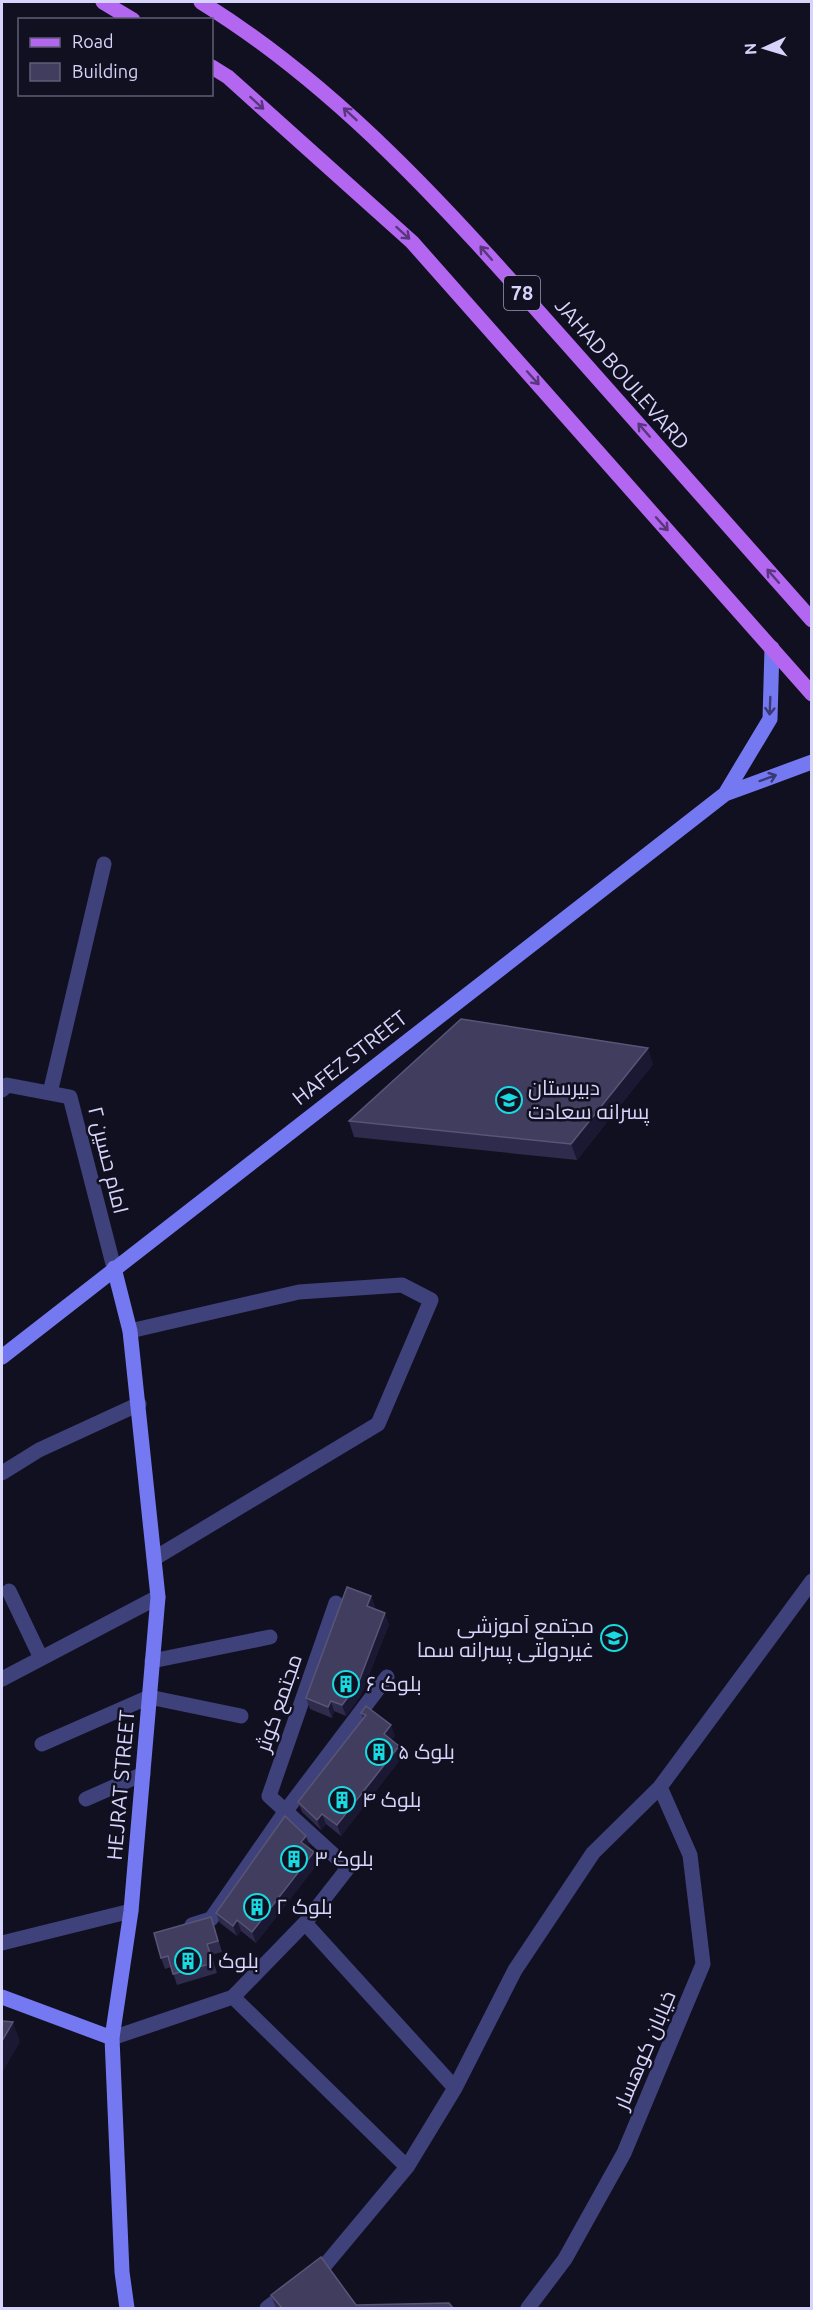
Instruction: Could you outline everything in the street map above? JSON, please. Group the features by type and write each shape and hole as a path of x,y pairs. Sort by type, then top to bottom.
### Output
{"main road":[{"path":"103,2 130,18"},
{"name":"JAHAD BOULEVARD","path":"201,2 228,18 347,110 467,230 812,620"},
{"name":"78","path":"213,68 228,78 412,242 812,694"}],"street":[{"path":"725,794 770,719 772,648"},
{"path":"725,794 812,762"},
{"name":"HAFEZ STREET","path":"2,1357 725,794"},
{"path":"50,1094 104,864"},
{"name":"امام حسین ۲","path":"2,1090 7,1085 70,1097 114,1268"},
{"name":"HEJRAT STREET","path":"114,1268 130,1331 158,1598 131,1911 112,2038 122,2272 128,2308"},
{"path":"130,1331 299,1292 402,1285 431,1300 378,1424 154,1558"},
{"path":"2,1473 39,1450 139,1404"},
{"path":"267,2308 326,2264 407,2167 455,2088 515,1970 593,1853 660,1787 812,1581"},
{"path":"9,1591 41,1658"},
{"path":"2,1679 158,1598"},
{"name":"مجتمع کوثر","path":"305,1923 348,1868 269,1796 336,1603"},
{"path":"152,1661 270,1637"},
{"path":"181,1928 212,1919 285,1812 387,1677"},
{"path":"42,1744 149,1697 242,1716"},
{"path":"86,1799 143,1774"},
{"name":"خیابان کوهسار","path":"528,2308 566,2259 624,2153 703,1964 690,1855 660,1787"},
{"path":"2,1943 131,1911"},
{"path":"2,1997 112,2038 233,1997 305,1923 455,2088"},
{"path":"233,1997 407,2167"}],"building":[{"name":"دبیرستان پسرانه سعادت","path":"461,1019 648,1048 571,1144 349,1121"},
{"path":"347,1587 371,1596 367,1606 385,1613 358,1684 342,1705 331,1701 328,1707 306,1698"},
{"path":"366,1706 391,1725 384,1734 399,1746 337,1825 322,1814 317,1820 298,1802 366,1715 361,1713"},
{"path":"285,1816 306,1836 301,1842 314,1852 252,1932 237,1920 233,1926 216,1913"},
{"name":"بلوک ۱","path":"211,1917 218,1941 207,1944 213,1963 173,1974 168,1956 161,1958 154,1933"},
{"path":"2,2021 13,2022 2,2041"},
{"path":"321,2257 356,2305 449,2303 453,2308 282,2308 271,2295"}],"place":[{"name":"دبیرستان پسرانه سعادت","path":"509,1100"},
{"name":"مجتمع آموزشی غیردولتی پسرانه سما","path":"614,1638"},
{"name":"بلوک ۶","path":"346,1684"},
{"name":"بلوک ۵","path":"379,1752"},
{"name":"بلوک ۴","path":"342,1800"},
{"name":"بلوک ۳","path":"294,1859"},
{"name":"بلوک ۲","path":"257,1907"},
{"name":"بلوک ۱","path":"188,1961"}]}
